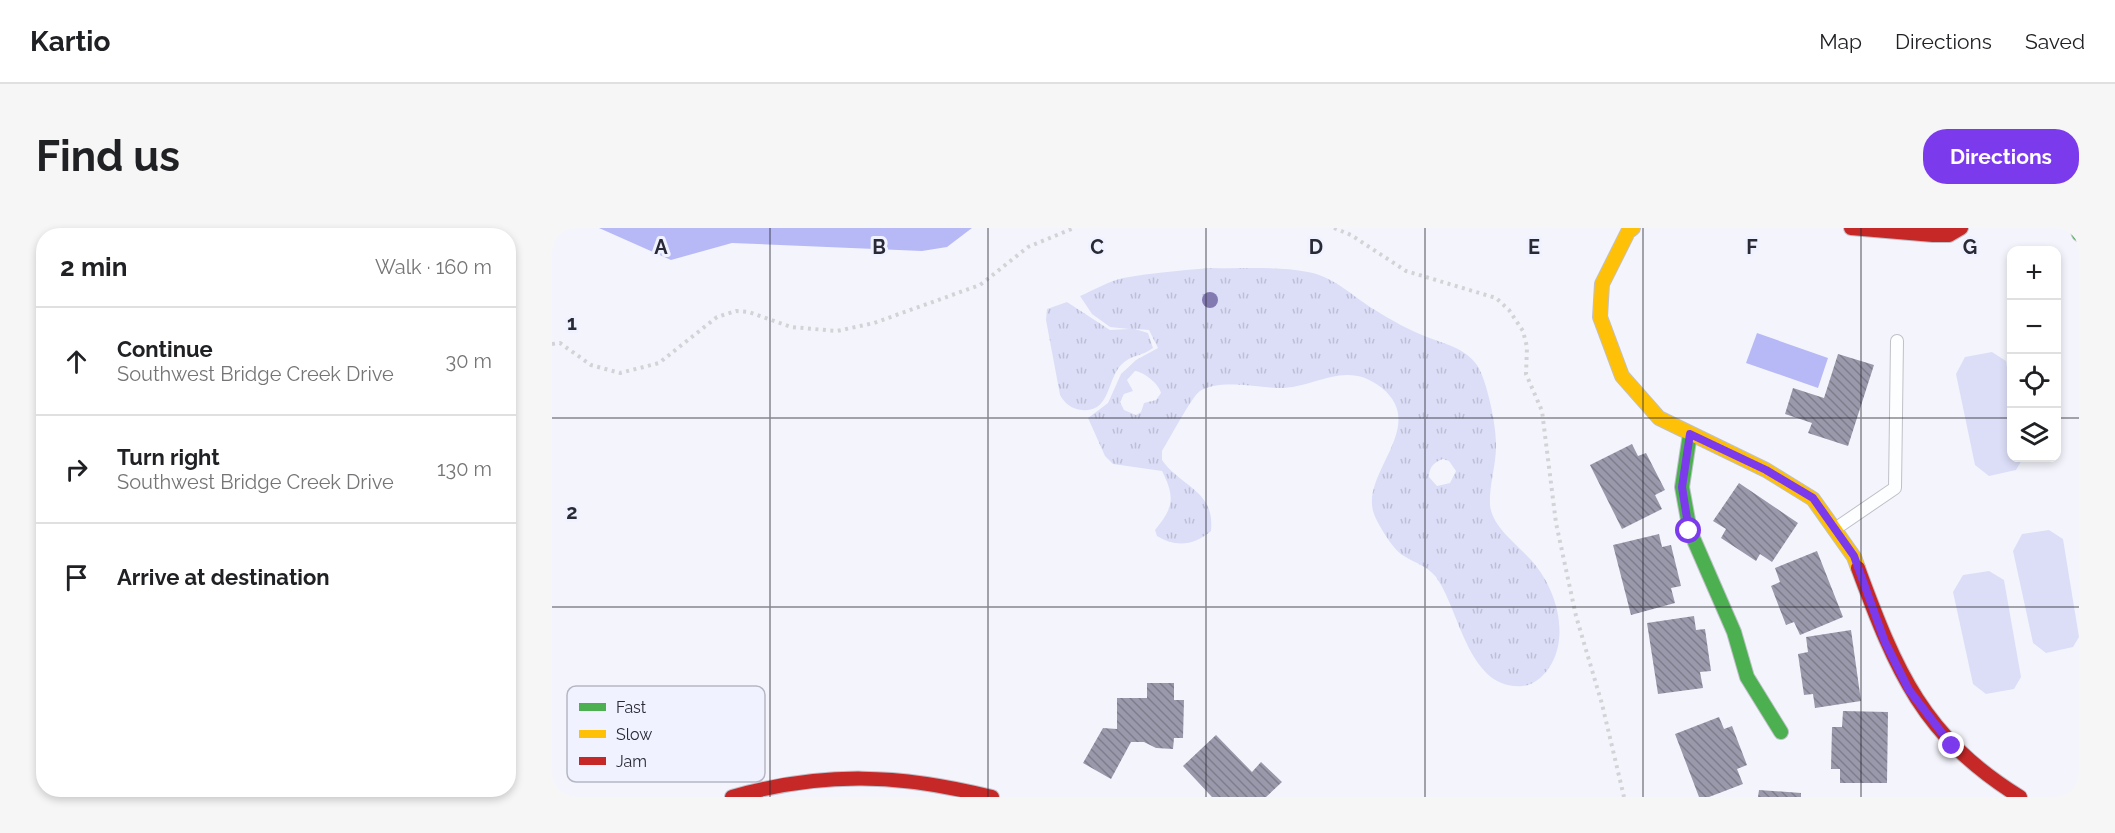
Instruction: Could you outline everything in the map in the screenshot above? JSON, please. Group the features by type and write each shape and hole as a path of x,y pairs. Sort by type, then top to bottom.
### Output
{"street":[{"path":"1633,228 1628,232 1602,284 1600,317 1622,376 1659,418 1766,470 1813,498 1854,556 1885,642 1909,690 1952,746 1989,778 2020,797"},
{"path":"1851,228 1933,235 1949,235 1961,228"},
{"path":"2077,228 2079,234"},
{"path":"1690,434 1682,487 1689,531 1734,632 1747,677 1781,732"},
{"path":"732,797 786,783 866,776 944,784 992,797"}],"lane":[{"path":"1835,529 1895,488 1897,341"}],"path":[{"path":"552,344 560,343 591,365 620,373 659,363 717,317 736,311 749,312 791,327 837,331 874,323 980,285 1028,247 1074,228"},
{"path":"1334,228 1351,235 1414,275 1496,298 1509,310 1523,331 1527,347 1526,374 1542,411 1556,523 1576,616 1602,704 1624,797"}],"green space":[{"path":"1211,268 1296,270 1327,278 1400,325 1467,354 1477,365 1488,393 1495,428 1496,454 1490,498 1492,513 1500,528 1540,572 1553,596 1557,610 1559,637 1557,650 1550,667 1540,678 1532,684 1523,686 1504,684 1490,676 1468,646 1436,577 1425,567 1400,553 1379,524 1374,514 1372,499 1396,434 1398,419 1395,403 1382,388 1368,379 1355,375 1343,375 1291,387 1217,385 1200,391 1186,409 1162,451 1162,460 1203,498 1211,517 1211,531 1192,542 1185,543 1171,542 1157,536 1155,530 1166,515 1171,495 1162,471 1113,464 1105,456 1088,418 1108,403 1121,374 1136,360 1158,348 1149,330 1135,329 1148,333 1153,348 1128,359 1121,365 1116,371 1107,394 1098,406 1091,410 1075,408 1060,395 1046,320 1047,309 1067,302 1110,330 1129,329 1110,327 1092,314 1080,296 1123,278","holes":["1135,371 1151,379 1161,393 1156,400 1144,403 1141,412 1136,415 1124,410 1120,402 1124,394 1133,391 1127,380","1443,459 1449,461 1456,471 1450,483 1437,486 1429,477 1429,473 1433,465"]},
{"path":"1992,352 2006,361 2007,462 2021,462 2016,470 1989,476 1975,465 1956,374 1965,357"},
{"path":"2049,530 2063,539 2079,637 2073,647 2046,653 2033,643 2013,551 2022,534"},
{"path":"1989,571 2004,580 2021,677 2014,689 1986,694 1973,684 1953,592 1963,575"}],"water":[{"path":"599,228 972,228 947,247 922,251 732,243 671,260"},
{"path":"1757,333 1828,358 1818,388 1746,363"}],"building":[{"path":"1838,354 1874,365 1848,446 1808,433 1812,423 1785,414 1793,388 1824,398"},
{"path":"1632,444 1638,456 1646,453 1665,490 1655,495 1662,509 1622,529 1590,465"},
{"path":"1739,483 1798,523 1772,562 1760,554 1756,561 1721,538 1726,529 1713,521"},
{"path":"1659,534 1662,547 1671,545 1681,586 1671,588 1675,603 1631,615 1613,545"},
{"path":"1817,551 1843,617 1800,635 1794,622 1786,625 1771,586 1780,582 1775,568"},
{"path":"1694,616 1696,630 1705,629 1711,671 1700,672 1703,688 1658,694 1647,623"},
{"path":"1851,630 1861,701 1815,708 1813,694 1804,695 1798,654 1808,652 1806,637"},
{"path":"1147,683 1174,683 1174,700 1184,700 1183,738 1174,738 1173,749 1156,748 1144,742 1131,742 1111,779 1083,763 1103,728 1117,729 1117,698 1147,698"},
{"path":"1843,711 1888,712 1887,783 1840,783 1840,769 1831,769 1832,727 1842,727"},
{"path":"1719,717 1724,729 1732,726 1747,765 1737,769 1743,784 1709,797 1699,797 1675,734"},
{"path":"1216,735 1252,772 1261,762 1282,782 1266,797 1212,797 1183,766"},
{"path":"1759,790 1801,793 1801,797 1758,797"}],"traffic: fast":[{"path":"2077,228 2079,234"},
{"path":"1690,434 1682,487 1690,531 1734,632 1747,677 1781,732"}],"traffic: slow":[{"path":"1633,228 1628,232 1602,284 1600,317 1622,376 1659,418 1766,470 1813,499 1854,557 1858,568"}],"traffic: jam":[{"path":"1851,228 1933,235 1949,235 1961,228"},
{"path":"1858,568 1886,639 1917,699 1936,725 1959,750 1987,774 2020,797"},
{"path":"732,797 798,783 862,779 926,784 992,797"}],"route":[{"path":"1689,531 1682,487 1690,434 1766,470 1813,498 1854,556 1885,642 1909,690 1952,746"}]}
